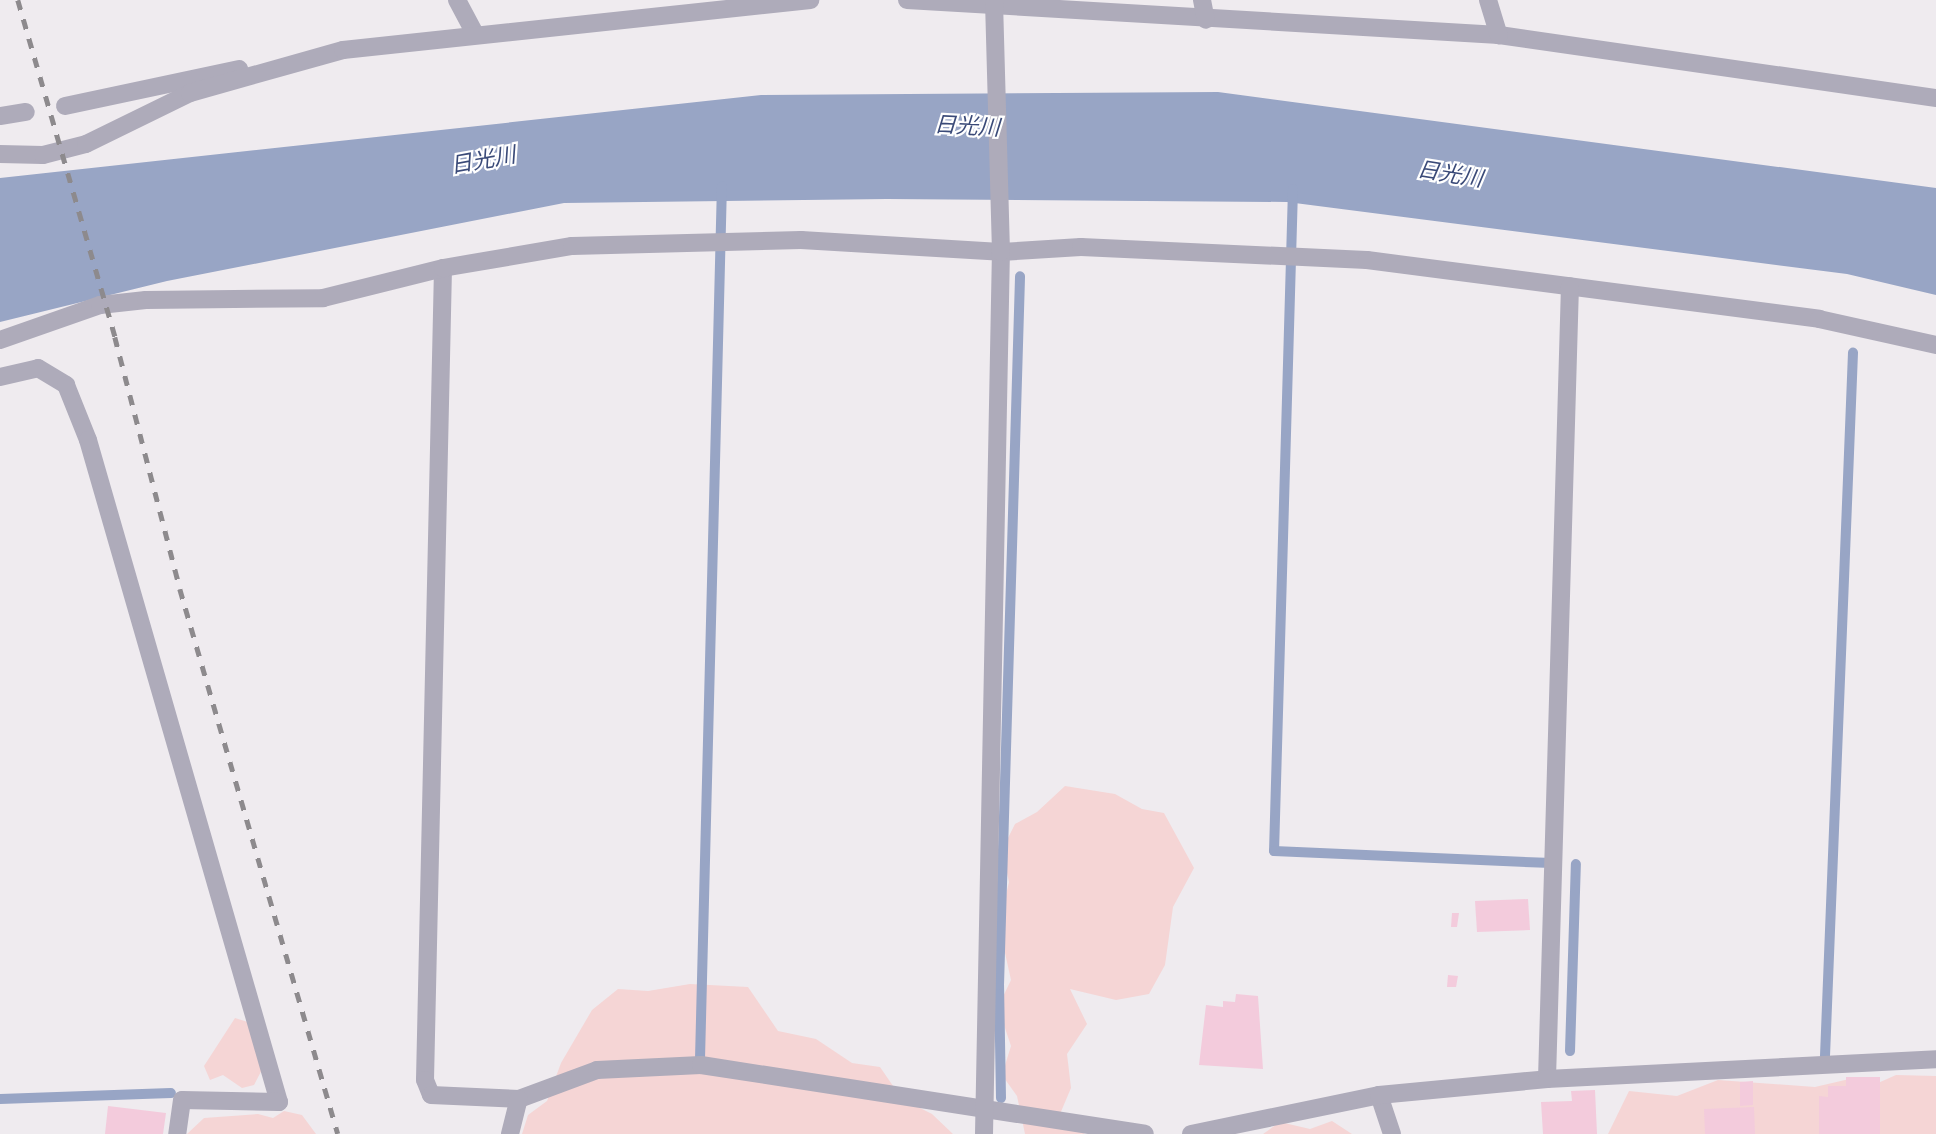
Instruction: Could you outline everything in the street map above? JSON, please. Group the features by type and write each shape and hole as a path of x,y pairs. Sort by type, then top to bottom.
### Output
{"street":[{"path":"457,0 474,32"},
{"path":"65,106 343,50 474,32 810,0"},
{"path":"907,0 994,9 1499,35 1936,98"},
{"path":"1202,0 1206,20"},
{"path":"1488,0 1499,35"},
{"path":"984,1134 1001,247 994,9"},
{"path":"0,154 44,155 86,144 190,93 343,50"},
{"path":"0,116 26,112"},
{"path":"0,340 100,305 146,300 323,298 443,268 572,246 801,240 1001,247 1081,247 1367,260 1819,319 1936,345"},
{"path":"443,268 425,1080 431,1095 519,1099 597,1070 702,1065 854,1086 984,1113 1145,1134"},
{"path":"1547,1079 1569,286"},
{"path":"0,377 38,368 66,385 88,440 279,1102 182,1100 177,1134"},
{"path":"1191,1134 1379,1095 1547,1079 1936,1059"},
{"path":"1379,1095 1392,1134"},
{"path":"510,1134 519,1099"}],"shaded area":[{"path":"1065,786 1115,794 1142,809 1164,813 1194,868 1173,907 1165,965 1149,994 1116,1000 1070,989 1087,1024 1067,1054 1071,1088 1060,1114 1085,1134 1025,1134 1017,1096 1002,1075 1011,1046 998,1007 1011,980 999,926 1009,882 1002,850 1015,824 1037,812"},
{"path":"690,984 748,987 778,1031 816,1039 852,1063 880,1067 902,1099 932,1114 953,1134 522,1134 528,1115 547,1101 561,1063 592,1010 618,989 648,991"},
{"path":"235,1018 251,1023 267,1060 254,1085 242,1088 223,1075 210,1080 204,1066"},
{"path":"1896,1075 1936,1076 1936,1134 1608,1134 1629,1091 1677,1096 1718,1080 1815,1087 1858,1077 1878,1083"},
{"path":"284,1111 302,1115 316,1134 187,1134 204,1118 258,1114 273,1118"},
{"path":"1332,1121 1352,1134 1263,1134 1280,1122 1310,1129"}],"water":[{"name":"日光川","path":"1218,92 1936,188 1936,295 1847,274 1287,202 887,199 564,203 167,281 0,322 0,178 761,95"}],"building":[{"path":"1528,899 1530,930 1477,932 1475,901"},
{"path":"1452,913 1459,913 1457,927 1451,927"},
{"path":"1448,975 1458,976 1456,987 1447,987"},
{"path":"1236,994 1258,996 1263,1069 1199,1065 1206,1005 1223,1007 1223,1001 1235,1002"},
{"path":"1846,1077 1880,1077 1880,1134 1819,1134 1819,1096 1828,1097 1828,1086 1846,1086"},
{"path":"1753,1081 1753,1105 1740,1106 1740,1082"},
{"path":"1595,1090 1597,1134 1543,1134 1541,1102 1572,1101 1571,1091"},
{"path":"108,1106 166,1113 163,1134 105,1134"},
{"path":"1754,1107 1755,1134 1705,1134 1704,1109"}],"waterway":[{"path":"700,1059 722,186"},
{"path":"1293,189 1274,851 1545,863"},
{"path":"1001,1098 999,985 1020,276"},
{"path":"1825,1056 1853,353"},
{"path":"1570,1051 1576,864"},
{"path":"0,1099 171,1093"}],"railway":[{"path":"18,0 115,337 180,589 338,1134"}]}
